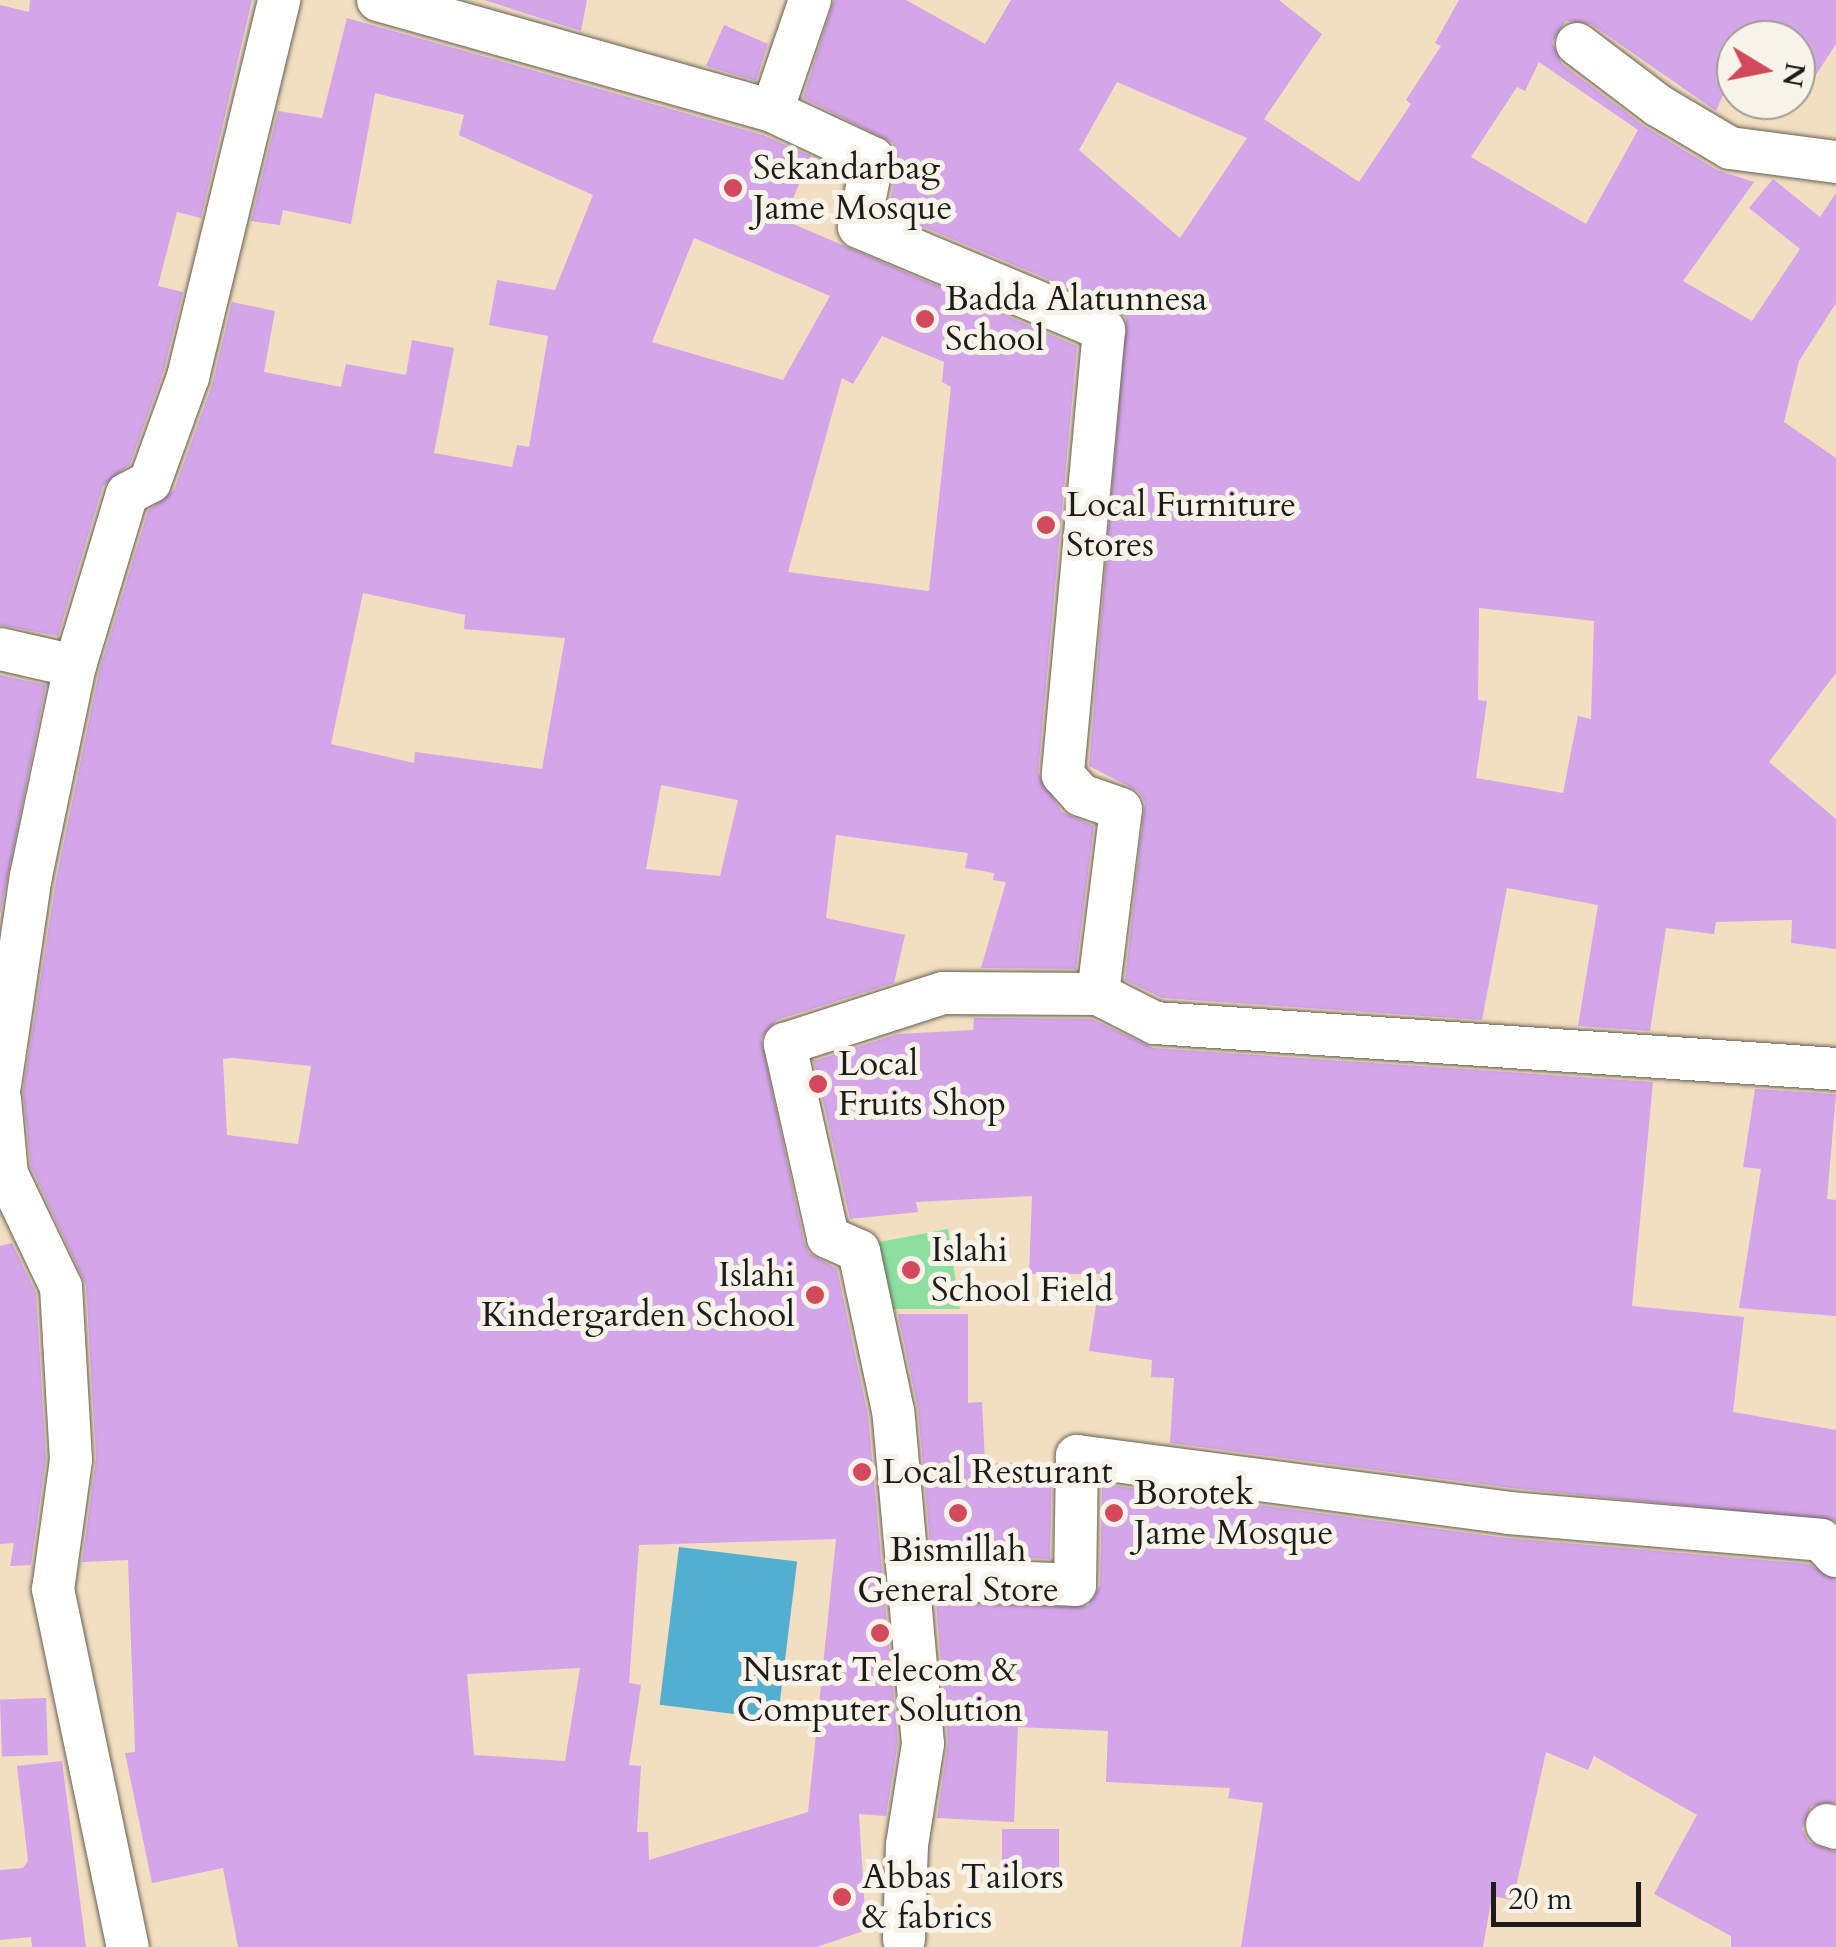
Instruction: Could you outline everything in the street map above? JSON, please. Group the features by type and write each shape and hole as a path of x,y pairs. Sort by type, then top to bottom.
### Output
{"street":[{"path":"0,1085 12,918 75,666 127,494 150,482 188,377 278,0"},
{"path":"378,0 772,111 873,158 860,227 1104,330 1063,775 1081,796 1121,809 1098,994"},
{"path":"772,111 810,0"},
{"path":"1577,44 1659,106 1730,148 1836,162"},
{"path":"0,649 75,666"},
{"path":"902,1944 908,1845 923,1744 893,1411 859,1251 828,1238 785,1044 943,993 1098,994 1155,1022 1836,1069"},
{"path":"0,1099 7,1174 61,1288 71,1460 52,1589 128,1947"},
{"path":"909,1578 1075,1584 1077,1456 1509,1513 1821,1540 1836,1556"}],"green space":[{"path":"948,1229 960,1309 878,1309 864,1245"}],"water":[{"path":"679,1547 797,1562 778,1719 660,1705"}],"building":[{"path":"30,0 252,0 201,218 177,212 158,286 183,292 164,370 130,464 103,486 58,636 0,625 0,5 29,12"},
{"path":"484,0 587,0 581,31"},
{"path":"834,0 906,0 985,44 1011,0 1279,0 1322,34 1264,119 1359,182 1411,104 1406,100 1441,46 1435,43 1459,0 1836,0 1836,44 1816,75 1816,20 1716,20 1716,111 1591,24 1566,21 1552,42 1562,64 1644,126 1717,170 1754,182 1683,281 1752,321 1800,249 1749,208 1773,179 1820,217 1836,193 1836,303 1799,361 1784,422 1836,458 1836,673 1769,762 1836,819 1836,949 1791,943 1792,920 1716,922 1714,934 1666,928 1650,1031 1578,1026 1598,905 1507,888 1482,1020 1162,998 1125,980 1145,802 1138,791 1089,766 1126,318 1114,307 888,212 898,162 893,143 803,98","holes":["1539,62 1638,130 1586,224 1471,157 1517,87 1525,91","1117,82 1247,138 1180,238 1079,150","1479,608 1594,621 1591,719 1578,716 1563,793 1476,778 1487,701 1478,700"]},
{"path":"347,18 763,135 811,156 784,220 1077,346 1038,773 1062,812 1094,826 1076,969 981,968 1006,882 993,880 994,873 965,868 968,853 836,835 826,918 905,935 894,983 777,1020 761,1038 804,1242 809,1253 837,1269 868,1415 898,1743 886,1816 859,1814 866,1930 817,1947 238,1947 223,1868 152,1883 125,1753 135,1752 128,1560 82,1562 96,1459 86,1285 31,1167 23,1092 56,880 99,672 148,511 174,490 212,385 232,302 275,311 264,372 341,387 346,364 406,375 412,340 454,348 434,453 512,467 517,445 529,447 548,336 489,325 497,280 555,290 593,195 459,135 464,115 375,93 351,224 283,210 280,225 251,221 278,111 322,118","holes":["694,238 830,296 783,380 652,342","882,336 944,362 942,382 951,387 929,591 788,572 842,378 853,384","363,593 465,615 464,629 565,638 542,769 415,752 414,763 331,744","661,785 738,800 720,876 646,869","223,1059 311,1066 298,1144 227,1135","836,1539 808,1812 649,1860 648,1832 637,1832 641,1766 629,1765 641,1685 629,1683 639,1545","580,1668 565,1761 474,1755 467,1674"]},
{"path":"724,25 768,44 756,81 706,66"},
{"path":"0,675 46,685 0,915"},
{"path":"974,1018 1092,1019 1153,1048 1653,1082 1632,1306 1744,1317 1733,1412 1836,1430 1836,1521 1512,1488 1170,1443 1174,1378 1151,1377 1152,1360 1089,1351 1101,1274 1029,1274 1032,1196 916,1202 918,1212 850,1219 814,1061 898,1034 973,1030"},
{"path":"1755,1089 1836,1094 1827,1199 1836,1200 1836,1316 1739,1308 1761,1169 1743,1167"},
{"path":"12,1243 36,1293 46,1459 31,1565 10,1566 14,1543 0,1544 0,1246"},
{"path":"898,1314 968,1314 968,1403 982,1402 985,1463 1052,1464 1050,1559 931,1554 918,1409"},
{"path":"1102,1484 1506,1538 1809,1564 1836,1580 1836,1802 1811,1806 1802,1829 1809,1842 1836,1852 1836,1947 1731,1947 1731,1936 1654,1894 1697,1815 1594,1756 1588,1770 1546,1752 1513,1900 1492,1896 1483,1947 1241,1947 1263,1803 1228,1798 1230,1788 1106,1782 1108,1731 1018,1727 1014,1822 937,1818 948,1742 936,1604 1088,1606 1100,1585"},
{"path":"46,1698 48,1755 2,1757 0,1700"},
{"path":"62,1761 86,1947 32,1947 31,1937 0,1940 0,1870 23,1868 28,1861 17,1766"},
{"path":"1002,1829 1059,1829 1059,1885 1002,1885"}],"place":[{"name":"Sekandarbag Jame Mosque","path":"733,188"},
{"name":"Badda Alatunnesa School","path":"925,319"},
{"name":"Local Furniture Stores","path":"1046,525"},
{"name":"Local Fruits Shop","path":"818,1084"},
{"name":"Islahi School Field","path":"911,1270"},
{"name":"Islahi Kindergarden School","path":"815,1295"},
{"name":"Local Resturant","path":"862,1472"},
{"name":"Bismillah General Store","path":"958,1513"},
{"name":"Borotek Jame Mosque","path":"1114,1513"},
{"name":"Nusrat Telecom & Computer Solution","path":"880,1633"},
{"name":"Abbas Tailors & fabrics","path":"842,1897"}]}
